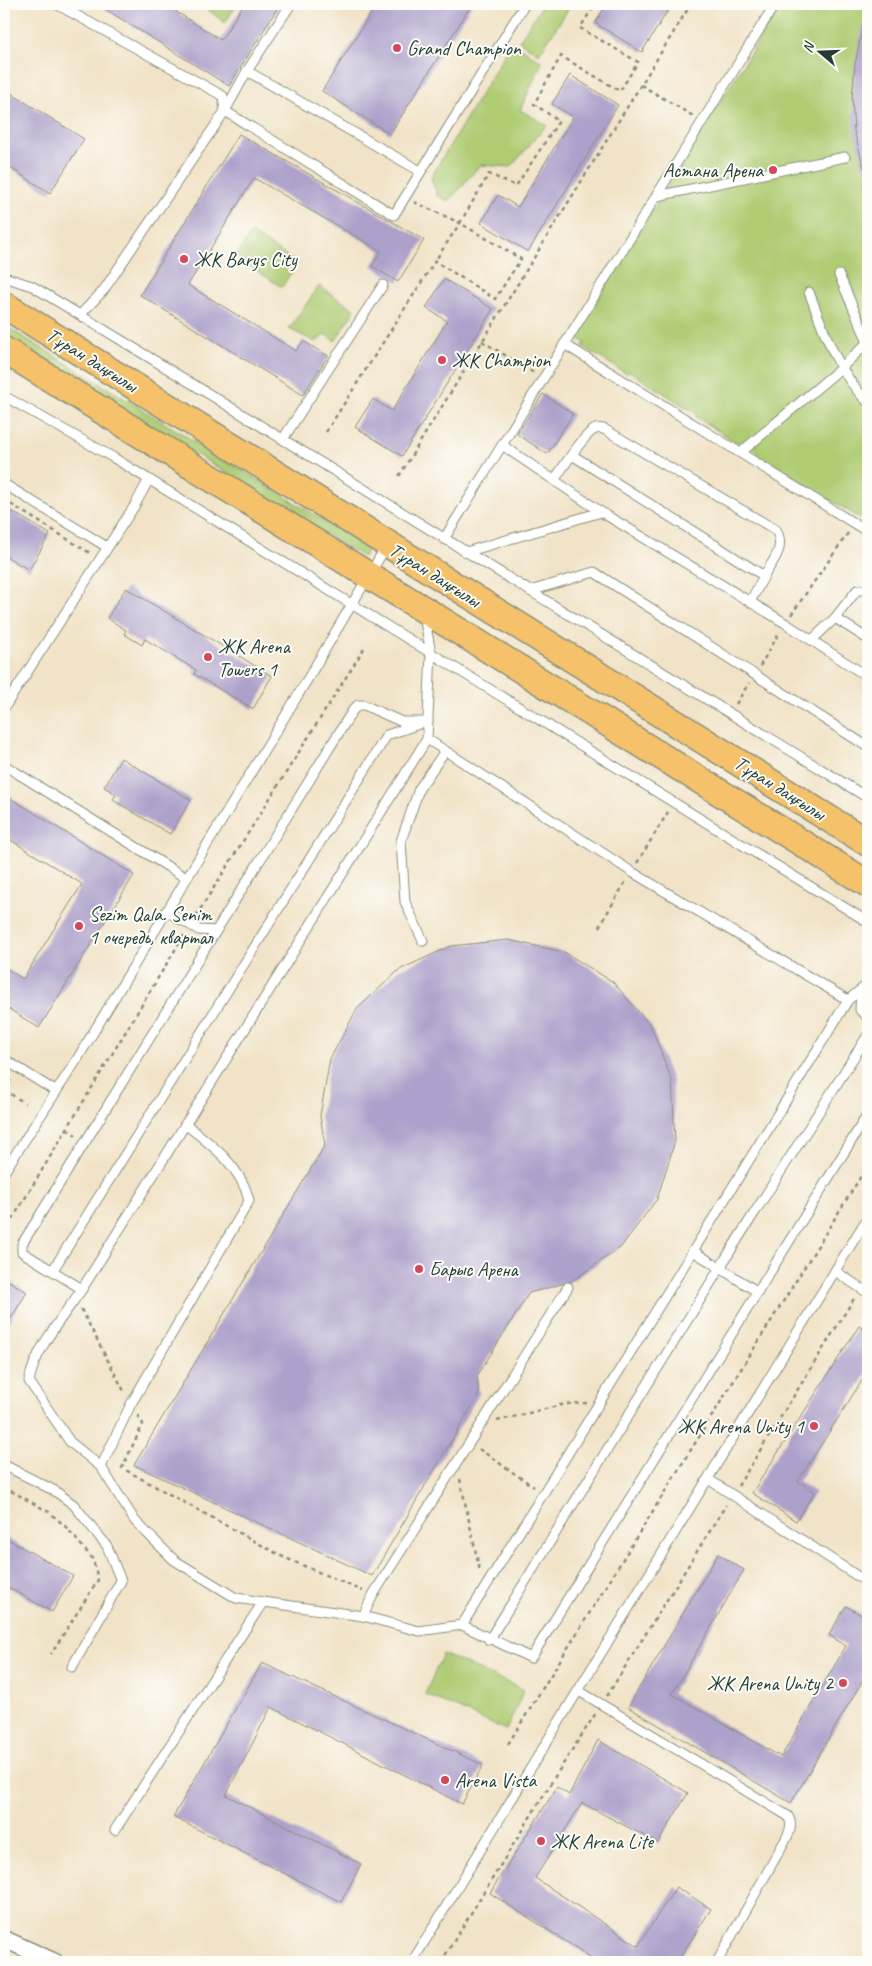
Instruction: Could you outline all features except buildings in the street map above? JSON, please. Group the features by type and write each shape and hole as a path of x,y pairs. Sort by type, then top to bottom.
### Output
{"main road":[{"name":"Тұран даңғылы","path":"4,305 868,843"},
{"name":"Тұран даңғылы","path":"4,350 868,884"}],"street":[{"path":"4,1939 55,1962"}],"lane":[{"path":"80,315 103,291 225,111 247,71 291,4"},
{"path":"225,111 394,215 525,4"},
{"path":"444,539 775,4"},
{"path":"62,5 223,96 225,111"},
{"path":"247,71 420,171"},
{"path":"657,196 845,157"},
{"path":"740,453 841,368 868,342 839,276"},
{"path":"4,277 32,286 868,798"},
{"path":"283,439 383,285"},
{"path":"809,292 841,368 849,381 868,402"},
{"path":"564,344 868,532"},
{"path":"4,396 149,480 868,922"},
{"path":"555,479 591,432 597,428 604,429 776,530 780,538 780,547 750,602"},
{"path":"502,445 555,479 601,512 785,623 868,677"},
{"path":"572,455 764,576"},
{"path":"4,708 149,480"},
{"path":"4,484 107,548"},
{"path":"466,552 601,512"},
{"path":"4,1172 76,1061 387,545"},
{"path":"530,591 594,572 868,747"},
{"path":"812,640 835,618 857,590 868,592"},
{"path":"422,609 431,653 425,722 427,739 31,1370 29,1381 70,1442 101,1467 135,1521 174,1560 236,1598 363,1616 419,1631 462,1626 531,1658 868,1114"},
{"path":"835,618 868,639"},
{"path":"82,1289 22,1252 22,1244 353,710 358,705 364,705 393,720 425,722"},
{"path":"53,1270 388,735 425,722"},
{"path":"427,739 632,872 848,1000"},
{"path":"423,941 405,902 401,841 419,789 445,750"},
{"path":"4,765 186,878"},
{"path":"166,910 203,931 216,930"},
{"path":"462,1626 848,1000 865,987"},
{"path":"865,987 860,1010 868,1017"},
{"path":"490,1640 719,1269 868,1035"},
{"path":"4,1059 55,1091"},
{"path":"101,1467 131,1404 249,1201 247,1189 220,1151 186,1124"},
{"path":"416,1961 868,1217"},
{"path":"693,1251 758,1292"},
{"path":"835,1271 864,1290"},
{"path":"363,1616 372,1595 568,1286"},
{"path":"4,1465 55,1491 74,1505 107,1546 121,1581 72,1667"},
{"path":"708,1479 868,1583"},
{"path":"115,1830 263,1602"},
{"path":"579,1691 788,1816 790,1820 788,1835 717,1962"}],"path":[{"path":"326,432 460,223 489,174 516,186 559,121 534,104 562,56 620,90 638,62 580,28 595,4"},
{"path":"398,476 691,4"},
{"path":"641,85 702,122"},
{"path":"405,198 460,223 521,258 495,299 435,261"},
{"path":"482,341 543,378"},
{"path":"4,500 100,559"},
{"path":"730,714 785,623 855,524"},
{"path":"4,1233 190,925 365,647"},
{"path":"18,1068 4,1090 25,1103"},
{"path":"508,1744 868,1165"},
{"path":"441,1962 732,1495 864,1290"},
{"path":"76,1299 143,1424 122,1468 283,1557 372,1595"},
{"path":"481,1425 565,1404 600,1402"},
{"path":"469,1443 544,1494"},
{"path":"456,1463 474,1550 485,1589"},
{"path":"4,1487 49,1512 93,1558 98,1580 51,1654"}],"green space":[{"path":"202,4 237,4 225,23"},
{"path":"543,4 563,4 569,8 539,54 519,41"},
{"name":"Астана Арена","path":"781,4 868,4 868,523 757,455 758,453 746,445 744,447 696,417 697,414 629,371 627,374 583,347 585,343 575,336"},
{"path":"512,42 542,62 520,110 547,125 511,167 480,165 449,201 437,196 431,177"},
{"path":"251,233 297,263 282,287 236,257"},
{"path":"319,286 355,310 335,341 325,334 316,342 289,329"},
{"path":"4,325 369,548 363,557 4,336"},
{"path":"443,1654 524,1690 506,1730 425,1694"}],"place":[{"name":"Grand Champion","path":"397,48"},
{"name":"Астана Арена","path":"773,170"},
{"name":"ЖК Barys City","path":"184,259"},
{"name":"ЖК Champion","path":"442,360"},
{"name":"ЖК Arena Towers 1","path":"208,657"},
{"name":"Sezim Qala. Senim 1 очередь, квартал","path":"79,926"},
{"name":"Барыс Арена","path":"419,1269"},
{"name":"ЖК Arena Unity 1","path":"814,1426"},
{"name":"ЖК Arena Unity 2","path":"843,1683"},
{"name":"Arena Vista","path":"445,1780"},
{"name":"ЖК Arena Lite","path":"541,1841"}]}
